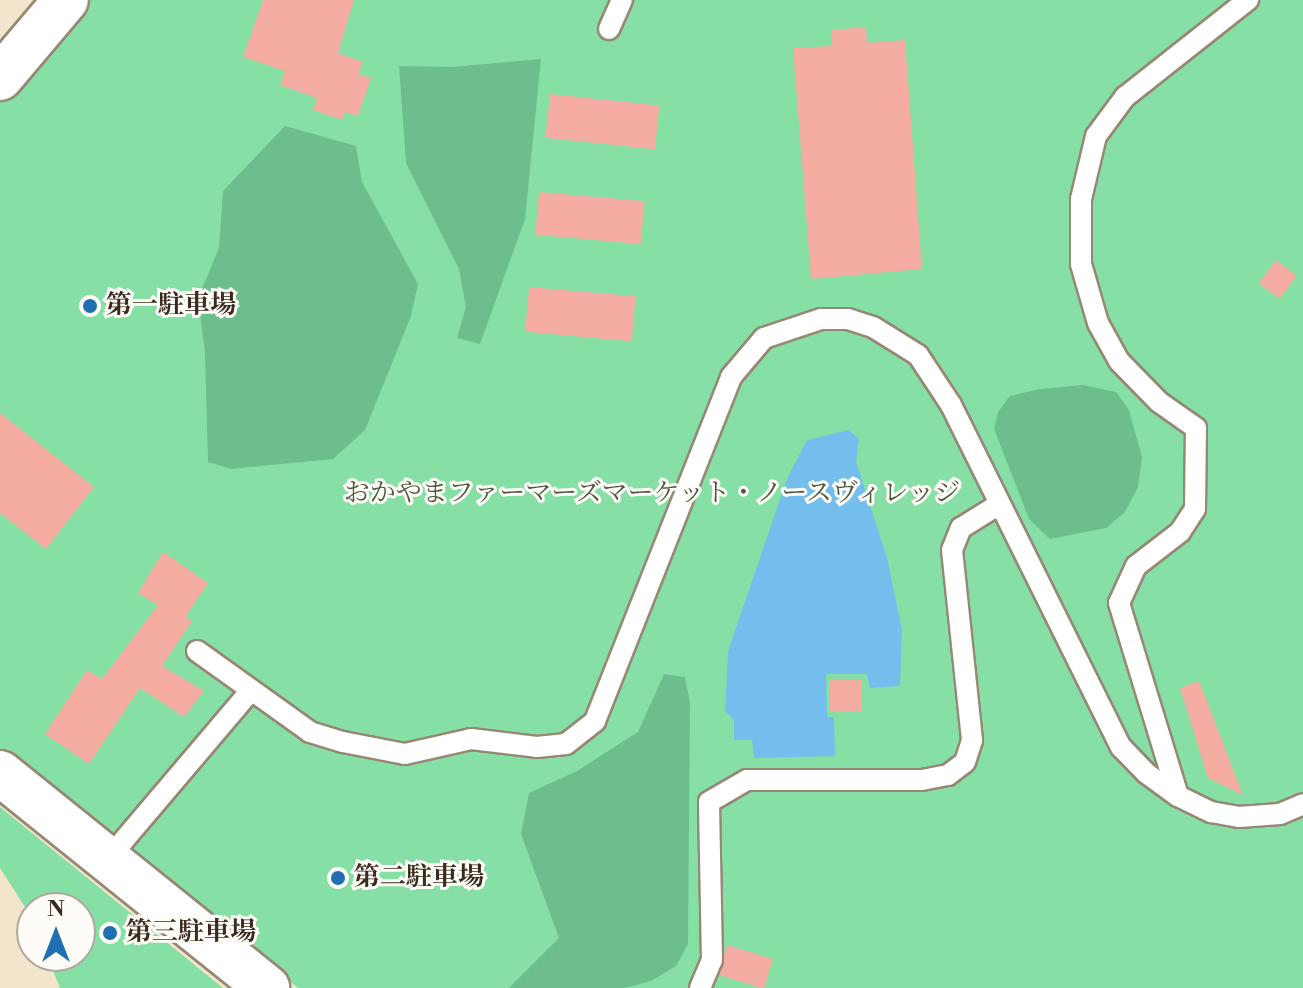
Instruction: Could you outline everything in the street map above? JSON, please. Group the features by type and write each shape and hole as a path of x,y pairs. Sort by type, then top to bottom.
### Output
{"street":[{"path":"0,78 66,0"},
{"path":"0,773 267,988"}],"lane":[{"path":"609,29 622,0"},
{"path":"1178,796 1119,603 1136,566 1180,532 1195,509 1196,428 1159,402 1119,361 1098,323 1081,264 1081,199 1096,136 1125,97 1248,0"},
{"path":"197,651 310,732 405,754 471,739 537,747 566,744 595,721 731,377 764,338 821,319 848,319 873,327 918,355 951,405 998,505 1121,747 1146,773 1178,796 1211,812 1239,817 1280,814 1303,804"},
{"path":"700,988 712,960 709,802 747,780 922,780 948,775 965,762 972,740 952,550 961,528 998,505"},
{"path":"107,860 251,690"}],"green space":[{"name":"おかやまファーマーズマーケット・ノースヴィレッジ","path":"90,0 1303,0 1303,988 298,988 0,749 0,101 54,50"},
{"path":"541,59 525,219 480,344 457,338 466,307 459,269 406,163 399,66 452,67"},
{"path":"285,126 356,146 362,182 418,284 411,316 365,430 333,459 231,469 208,462 205,353 198,298 219,248 223,191"},
{"path":"1083,385 1116,392 1129,410 1142,457 1138,487 1125,512 1106,528 1050,539 1029,519 994,429 998,412 1010,396 1040,389"},
{"path":"664,674 685,677 690,703 688,944 676,966 651,981 625,988 509,988 559,938 521,834 529,793 577,771 638,732"},
{"path":"0,807 223,988 60,988 54,972 96,972 96,892 16,893 0,868"}],"water":[{"path":"849,430 859,439 856,462 887,558 902,630 900,686 870,688 867,674 826,674 827,717 834,717 835,756 754,758 752,740 734,740 734,720 725,711 728,651 787,479 807,440"}],"building":[{"path":"263,0 354,0 338,53 363,62 358,74 371,78 358,116 345,112 342,120 313,110 317,98 280,85 285,71 243,57"},
{"path":"866,27 867,43 905,40 922,269 811,279 793,48 832,46 831,30"},
{"path":"550,94 659,105 655,149 545,138"},
{"path":"539,192 645,201 641,244 535,235"},
{"path":"1276,260 1297,276 1279,299 1259,283"},
{"path":"529,287 636,296 632,341 525,332"},
{"path":"0,413 94,487 46,549 0,513"},
{"path":"163,552 208,583 185,617 192,621 162,666 204,691 184,717 140,688 89,764 45,734 87,670 102,679 158,605 138,593"},
{"path":"830,680 862,680 862,711 830,711"},
{"path":"1199,681 1243,795 1208,778 1180,688"},
{"path":"727,945 773,959 764,988 718,975"}],"place":[{"name":"第一駐車場","path":"90,306"},
{"name":"第二駐車場","path":"338,878"},
{"name":"第三駐車場","path":"110,933"}]}
